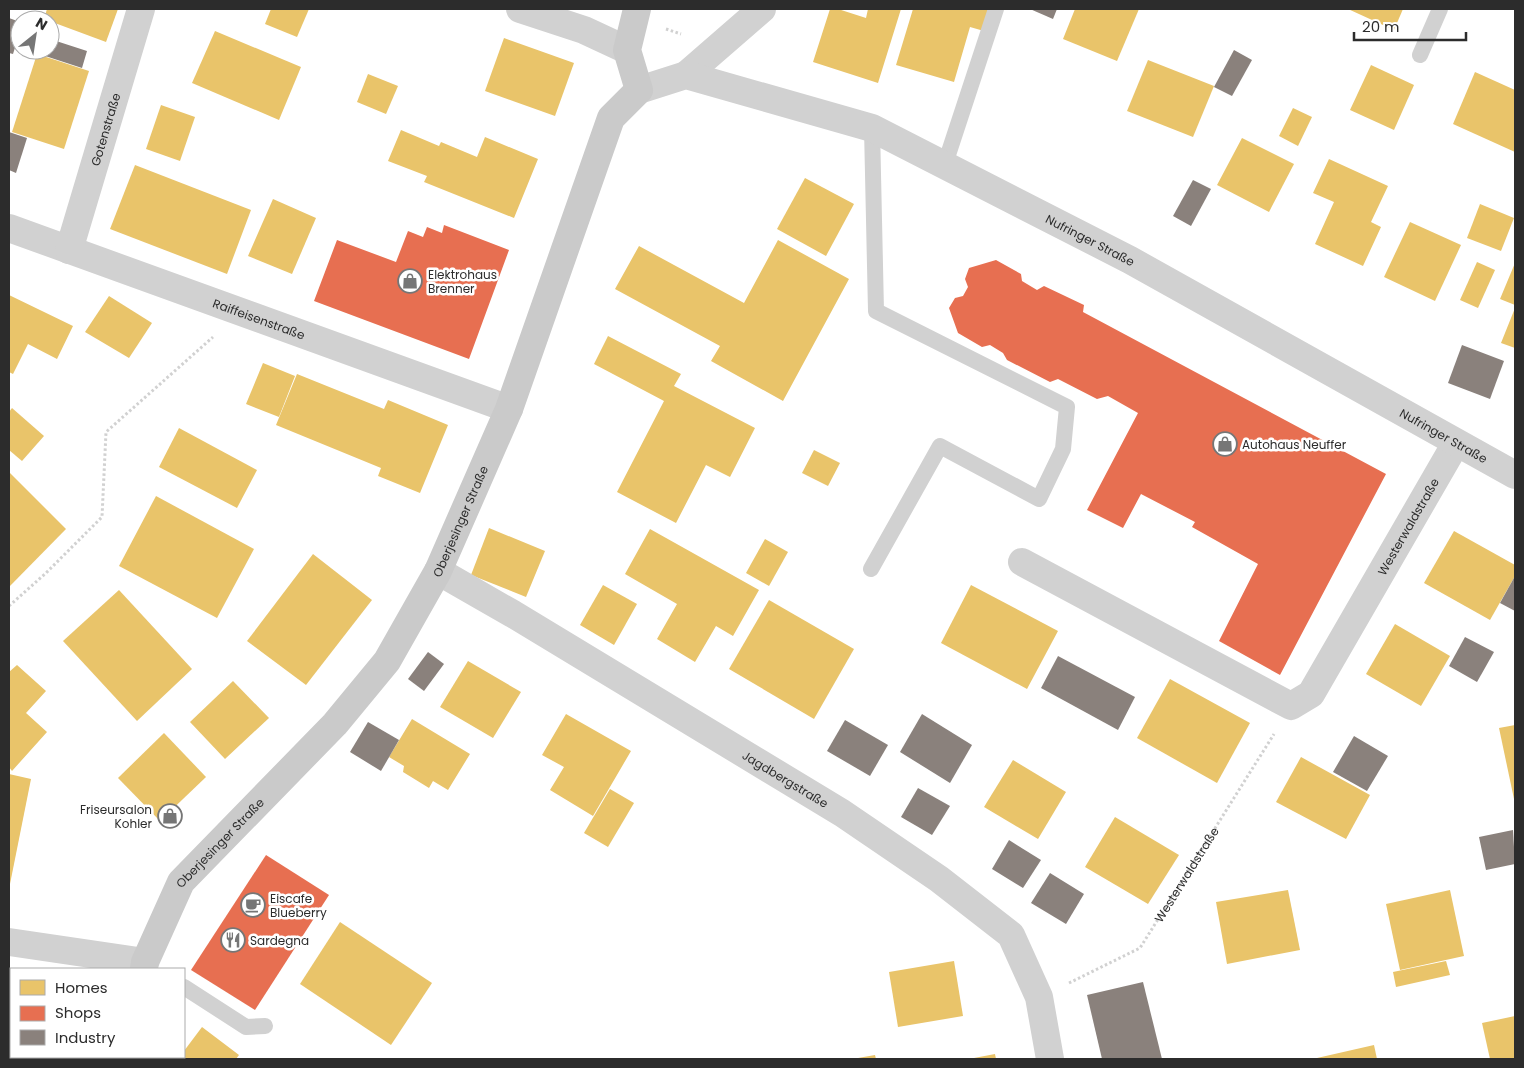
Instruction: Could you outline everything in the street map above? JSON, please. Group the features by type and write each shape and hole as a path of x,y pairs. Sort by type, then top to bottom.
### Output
{"main road":[{"path":"636,13 627,50 639,90"},
{"name":"Oberjesinger Straße","path":"148,967 182,882 335,724 387,660 438,571 509,409 611,118 639,90"}],"street":[{"name":"Gotenstraße","path":"69,250 141,9"},
{"path":"520,9 584,30 627,50"},
{"path":"639,90 686,75 762,9"},
{"name":"Nufringer Straße","path":"686,75 872,128 1130,260 1515,475"},
{"name":"Raiffeisenstraße","path":"9,228 509,409"},
{"name":"Westerwaldstraße","path":"1291,706 1311,694 1456,442"},
{"path":"1022,562 1291,706"},
{"name":"Jagdbergstraße","path":"438,571 513,614 842,813 939,879 1011,934 1039,997 1050,1059"},
{"path":"9,942 148,967"}],"lane":[{"path":"945,164 996,9"},
{"path":"1420,55 1440,9"},
{"path":"871,569 940,446 1039,499 1063,449 1067,407 876,311 872,128"},
{"path":"185,988 246,1027 265,1026"}],"path":[{"path":"636,13 718,48"},
{"path":"9,606 46,573 102,516 106,432 242,312"},
{"name":"Westerwaldstraße","path":"1039,997 1140,948 1291,706"}],"building: Homes":[{"path":"118,9 106,42 60,25 60,10 47,10"},
{"path":"271,9 309,9 297,37 265,24"},
{"path":"830,9 838,9 866,18 868,9 901,9 878,83 813,62"},
{"path":"913,9 990,9 984,31 970,27 954,82 896,65"},
{"path":"1075,9 1139,9 1117,61 1063,39"},
{"path":"1348,9 1403,9 1394,30"},
{"path":"215,31 301,67 279,120 192,83"},
{"path":"504,38 574,63 555,116 485,91"},
{"path":"35,60 55,60 89,71 64,149 12,132"},
{"path":"1148,60 1214,86 1193,137 1127,111"},
{"path":"1371,65 1414,85 1394,130 1350,110"},
{"path":"1475,72 1515,90 1515,152 1453,124"},
{"path":"368,74 398,86 386,114 357,102"},
{"path":"161,105 195,117 180,161 146,149"},
{"path":"1293,108 1312,117 1298,146 1279,136"},
{"path":"401,130 439,146 441,142 477,157 485,137 538,159 514,218 424,182 427,176 388,161"},
{"path":"1242,138 1294,164 1269,212 1217,185"},
{"path":"1329,159 1388,186 1371,222 1381,227 1363,266 1315,244 1334,202 1313,193"},
{"path":"135,165 251,210 227,274 110,229"},
{"path":"805,178 854,204 826,256 777,229"},
{"path":"273,199 316,218 292,274 248,256"},
{"path":"1480,204 1514,218 1501,251 1467,238"},
{"path":"1410,222 1461,245 1435,301 1384,277"},
{"path":"778,240 849,279 783,401 711,361 720,346 615,289 639,246 744,303"},
{"path":"1477,262 1495,270 1478,308 1460,300"},
{"path":"1515,263 1515,305 1500,299"},
{"path":"9,295 73,326 57,359 28,344 13,374 9,372"},
{"path":"109,296 152,323 129,358 85,332"},
{"path":"1515,308 1515,348 1501,343"},
{"path":"608,336 681,374 674,386 755,428 730,477 706,465 676,523 617,492 664,401 594,364"},
{"path":"263,363 295,376 279,417 246,404"},
{"path":"297,374 384,409 388,400 448,425 420,493 378,476 381,468 276,425"},
{"path":"12,408 44,436 22,461 9,450 9,412"},
{"path":"179,428 257,470 237,508 159,467"},
{"path":"814,450 840,463 828,486 802,473"},
{"path":"9,472 66,529 9,587"},
{"path":"156,496 254,549 217,618 119,566"},
{"path":"489,528 545,551 526,597 471,575"},
{"path":"650,529 759,590 733,636 716,626 695,662 657,639 677,604 625,574"},
{"path":"1454,531 1515,565 1515,576 1490,620 1424,583"},
{"path":"765,539 788,552 769,586 746,573"},
{"path":"313,554 372,600 306,685 247,641"},
{"path":"603,585 637,604 614,645 580,625"},
{"path":"971,585 1058,631 1027,689 941,643"},
{"path":"119,590 192,669 137,721 63,641"},
{"path":"769,600 854,649 814,719 729,669"},
{"path":"1395,624 1450,656 1421,706 1366,674"},
{"path":"468,661 521,692 493,738 440,707"},
{"path":"17,665 46,691 26,713 47,732 12,771 9,767 9,672"},
{"path":"1170,679 1250,723 1217,783 1137,738"},
{"path":"233,681 269,718 225,759 190,722"},
{"path":"566,714 631,751 593,816 550,790 564,767 542,755"},
{"path":"412,719 470,754 448,790 433,781 429,788 403,772 404,766 389,757"},
{"path":"1515,725 1515,799 1514,799 1499,728"},
{"path":"164,733 206,777 160,821 118,778"},
{"path":"1301,757 1370,795 1346,839 1276,802"},
{"path":"1013,760 1066,792 1038,839 984,807"},
{"path":"9,774 31,779 10,884 9,884"},
{"path":"610,789 634,803 608,847 584,833"},
{"path":"1115,817 1179,855 1148,904 1085,867"},
{"path":"1288,890 1300,950 1227,964 1216,902"},
{"path":"1450,890 1464,956 1400,970 1386,904"},
{"path":"340,922 432,983 391,1045 300,984"},
{"path":"954,961 963,1016 898,1027 889,972"},
{"path":"1446,961 1450,975 1396,987 1393,972"},
{"path":"1515,1016 1515,1059 1490,1059 1482,1023"},
{"path":"202,1027 239,1055 236,1059 178,1059 185,1058 185,1050"},
{"path":"1374,1045 1377,1059 1317,1058"},
{"path":"995,1054 996,1059 974,1059 974,1058"},
{"path":"875,1055 876,1059 858,1059 858,1058"},
{"path":"14,1058 69,1058 69,1059"}],"building: Shops":[{"name":"Elektrohaus Brenner","path":"444,225 509,250 469,359 314,301 337,240 396,262 408,231 423,237 427,227 442,233"},
{"name":"Autohaus Neuffer","path":"996,260 1021,274 1022,281 1037,290 1044,286 1084,305 1083,312 1386,474 1280,675 1219,641 1258,564 1192,527 1195,522 1141,494 1123,528 1087,510 1138,413 1108,396 1097,399 1058,379 1050,382 1007,360 1003,353 990,345 982,347 958,333 949,308 955,298 963,296 968,287 965,279 969,268"},
{"path":"266,855 329,895 255,1010 191,970"}],"building: Industry":[{"path":"1030,9 1057,9 1053,19"},
{"path":"9,18 10,53 9,53"},
{"path":"60,42 87,51 82,68 58,60 60,60"},
{"path":"1234,50 1252,60 1232,96 1214,87"},
{"path":"9,132 27,138 16,173 9,170"},
{"path":"1193,180 1211,189 1191,226 1173,216"},
{"path":"1462,345 1504,361 1490,399 1448,383"},
{"path":"1515,576 1515,611 1500,603"},
{"path":"1465,637 1494,652 1477,682 1449,666"},
{"path":"428,652 444,664 424,691 408,679"},
{"path":"1058,656 1135,697 1118,730 1041,688"},
{"path":"922,714 972,745 950,783 900,752"},
{"path":"845,720 888,745 870,776 827,751"},
{"path":"368,722 399,740 381,771 350,752"},
{"path":"1354,736 1388,756 1367,791 1333,772"},
{"path":"918,788 950,806 932,835 901,817"},
{"path":"1513,830 1515,864 1486,870 1479,837"},
{"path":"1009,840 1041,860 1023,888 992,869"},
{"path":"1050,873 1084,894 1066,924 1031,903"},
{"path":"1143,982 1162,1059 1102,1059 1087,995"}],"place":[{"name":"Elektrohaus Brenner","path":"410,281"},
{"name":"Autohaus Neuffer","path":"1225,444"},
{"name":"Friseursalon Kohler","path":"170,816"},
{"name":"Eiscafe Blueberry","path":"253,905"},
{"name":"Sardegna","path":"233,940"}]}
